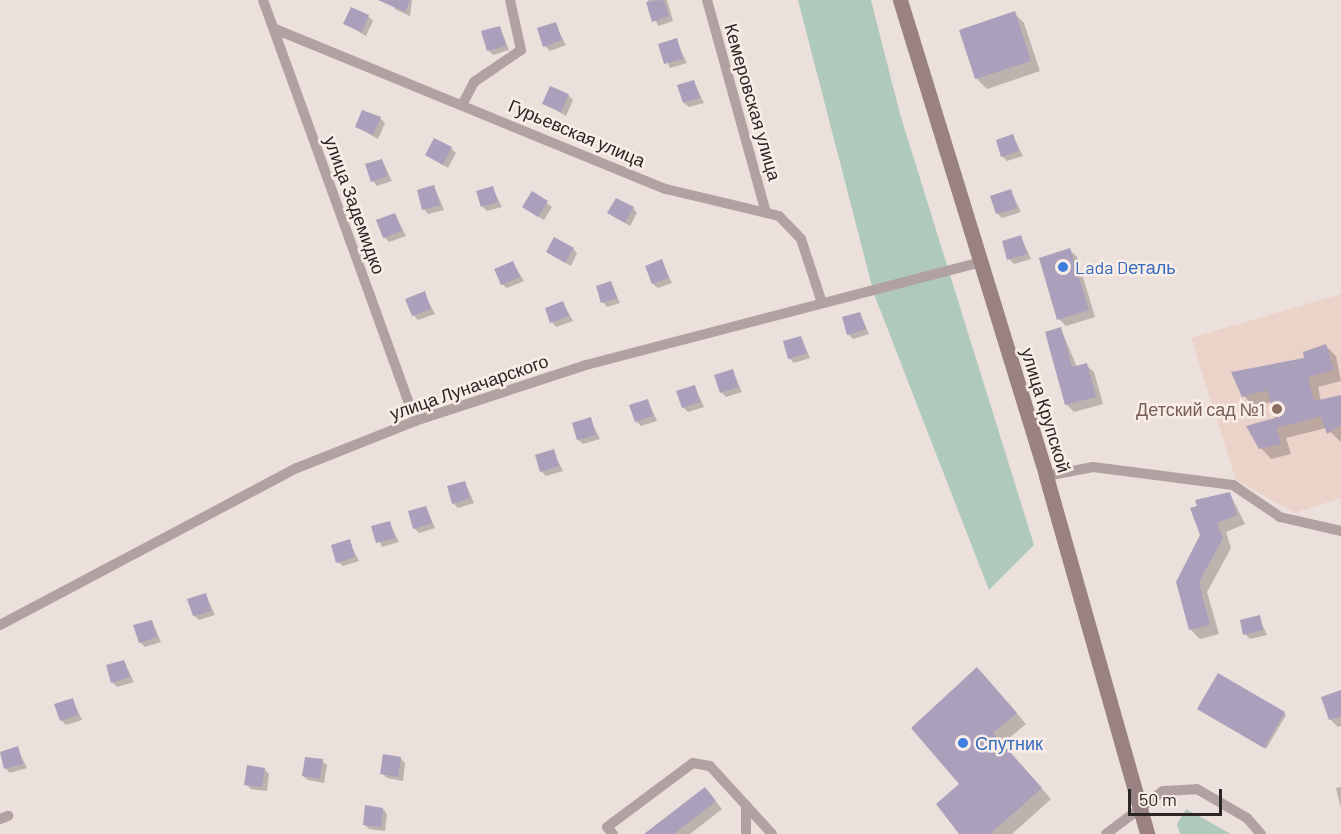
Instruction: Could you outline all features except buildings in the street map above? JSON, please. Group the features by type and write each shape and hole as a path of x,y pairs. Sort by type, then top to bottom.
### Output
{"street":[{"name":"улица Задемидко","path":"263,0 415,421"},
{"path":"464,103 474,82 522,50 510,0"},
{"name":"Кемеровская улица","path":"707,0 766,213"},
{"name":"улица Крупской","path":"900,0 1046,476 1147,834"},
{"name":"Гурьевская улица","path":"275,29 464,103 666,189 779,216 801,240 822,303"},
{"name":"улица Луначарского","path":"0,625 297,468 415,421 586,365 981,262"},
{"path":"1046,476 1093,467 1233,485 1280,517 1341,531"},
{"path":"613,834 607,827 693,764 710,766 772,834"},
{"path":"1106,834 1137,805 1163,790 1197,789 1247,819 1261,834"},
{"path":"746,805 746,834"}],"shaded area":[{"name":"Детский сад №1","path":"1341,294 1341,498 1295,513 1236,480 1191,338"}],"green space":[{"path":"798,0 871,0 900,114 1034,545 989,590 874,294"},
{"path":"1186,809 1231,834 1180,834 1177,824"}],"place":[{"name":"Lada Dеталь","path":"1063,267"},
{"name":"Детский сад №1","path":"1277,409"},
{"name":"Спутник","path":"963,743"}]}
